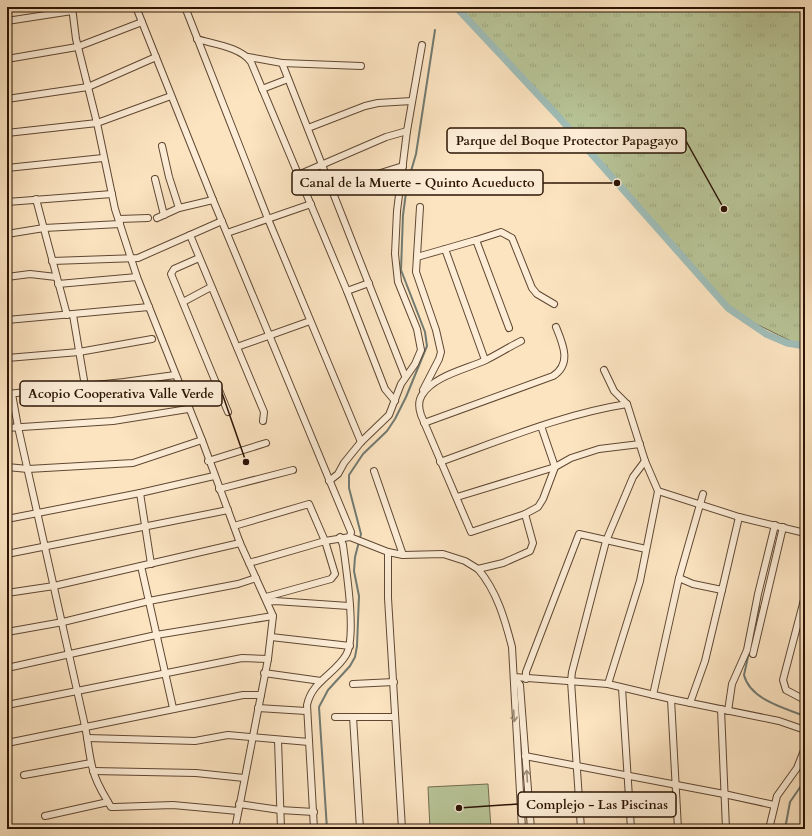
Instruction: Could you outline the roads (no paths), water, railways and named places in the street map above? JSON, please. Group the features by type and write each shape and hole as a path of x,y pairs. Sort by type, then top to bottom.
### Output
{"street":[{"path":"136,7 213,200 351,532 350,537"},
{"path":"185,7 268,219 362,442"},
{"path":"7,21 72,9 77,47 97,123 103,158 119,222 137,277 188,409 202,440 208,461 240,544 267,599 273,616 268,659 264,673 235,829"},
{"path":"7,60 77,47 142,22"},
{"path":"197,39 238,52 248,57 282,63 361,66"},
{"path":"329,481 338,474 344,463 362,442 389,415 405,376 415,364 422,350 417,329 396,275 397,211 407,130 422,45"},
{"path":"7,99 88,87 156,57"},
{"path":"248,57 347,291 385,389 394,401"},
{"path":"282,63 323,164 405,376"},
{"path":"262,89 288,79"},
{"path":"7,134 97,123 171,96"},
{"path":"308,128 365,106 378,103 412,101"},
{"path":"298,175 386,137 407,130"},
{"path":"162,146 169,177 179,208"},
{"path":"7,168 103,158"},
{"path":"358,180 403,166"},
{"path":"155,179 164,214"},
{"path":"7,202 112,194"},
{"path":"36,199 58,284 70,315 85,386"},
{"path":"157,218 179,208 213,200"},
{"path":"227,234 310,204"},
{"path":"420,207 417,277 436,330 441,352 440,359 421,395 419,410 471,532 525,514 538,506 543,499 555,467 541,426"},
{"path":"7,234 44,228 119,222 148,218"},
{"path":"52,261 132,259 151,254 222,221"},
{"path":"417,257 501,232 512,238 532,288 537,294 554,304"},
{"path":"190,235 264,412 263,421"},
{"path":"476,240 509,328"},
{"path":"445,249 485,360"},
{"path":"199,258 174,269 171,273 228,412"},
{"path":"7,277 30,274 56,277"},
{"path":"58,284 137,277"},
{"path":"347,291 368,283"},
{"path":"184,302 211,287"},
{"path":"7,320 149,307"},
{"path":"238,347 310,321"},
{"path":"424,423 559,373 565,362 565,353 556,327"},
{"path":"7,358 79,352 152,339"},
{"path":"421,395 428,387 440,380 485,360 521,341"},
{"path":"604,370 614,390 627,404 645,461 658,491 640,580 608,684"},
{"path":"175,375 10,394 63,622 88,738 91,763 93,771 108,802 111,807 173,806 238,811"},
{"path":"440,462 541,426 584,413 627,404"},
{"path":"7,428 113,421 188,409"},
{"path":"7,467 28,470 134,463 202,440"},
{"path":"208,461 266,443"},
{"path":"457,497 555,467 571,458 599,449 640,444"},
{"path":"581,829 571,681 606,541 633,477 645,461"},
{"path":"219,489 293,470"},
{"path":"374,471 403,554"},
{"path":"7,519 140,493 214,476"},
{"path":"658,491 739,516 805,533"},
{"path":"140,493 144,527 151,564"},
{"path":"653,695 679,578 704,494"},
{"path":"234,526 309,504 325,541 334,569 333,577 267,599"},
{"path":"7,554 45,548 228,510"},
{"path":"478,570 503,564 530,551 533,543 525,514"},
{"path":"690,703 705,661 739,516"},
{"path":"726,829 724,794 725,710 732,684 747,650 758,594 776,525"},
{"path":"753,654 782,527"},
{"path":"526,678 526,672 577,536 581,533 606,541 646,550"},
{"path":"249,563 325,541 350,537 388,552 403,554 443,554 465,561 478,570 486,578 494,595 508,629 513,654 514,677 512,686 522,829"},
{"path":"314,829 306,711 311,693 346,656 350,646 349,606 343,546 340,538"},
{"path":"7,593 54,586 240,544"},
{"path":"388,552 395,717 402,829"},
{"path":"141,566 173,708"},
{"path":"7,632 63,622 149,601 238,584 256,578"},
{"path":"679,578 693,584 722,590"},
{"path":"805,596 783,680 786,690 805,700"},
{"path":"267,599 275,601 349,606"},
{"path":"7,668 156,635 273,616"},
{"path":"271,637 350,646"},
{"path":"7,705 78,692 164,672 242,658 268,659"},
{"path":"264,673 321,681"},
{"path":"514,677 608,684 779,722 805,730"},
{"path":"514,677 520,685 531,829"},
{"path":"353,684 394,682"},
{"path":"622,688 631,829"},
{"path":"7,743 173,708 243,695 261,695"},
{"path":"671,699 678,829"},
{"path":"258,708 306,711"},
{"path":"335,717 395,717"},
{"path":"353,717 360,829"},
{"path":"88,738 194,741 228,735 309,742"},
{"path":"278,740 281,829"},
{"path":"770,829 777,796 797,768 805,748"},
{"path":"525,756 774,805"},
{"path":"24,776 91,763"},
{"path":"93,771 196,773 244,778"},
{"path":"45,816 108,802"},
{"path":"239,804 280,810 314,812"}],"waterway":[{"path":"456,7 557,115 728,308 766,334 787,343 805,346"},
{"path":"327,829 319,707 328,690 350,666 355,657 357,646 359,596 354,571 355,557 361,534 349,488 349,475 363,454 387,431 395,419 406,397 427,346 425,332 401,270 403,215 407,185 416,154 435,30"},
{"path":"759,607 744,675 747,683 768,702 805,716"},
{"path":"785,829 790,802 805,780"}],"place":[{"name":"Canal de la Muerte - Quinto Acueducto","path":"617,183"},
{"name":"Parque del Boque Protector Papagayo","path":"724,209"},
{"name":"Acopio Cooperativa Valle Verde","path":"246,462"},
{"name":"Complejo - Las Piscinas","path":"459,808"}]}
